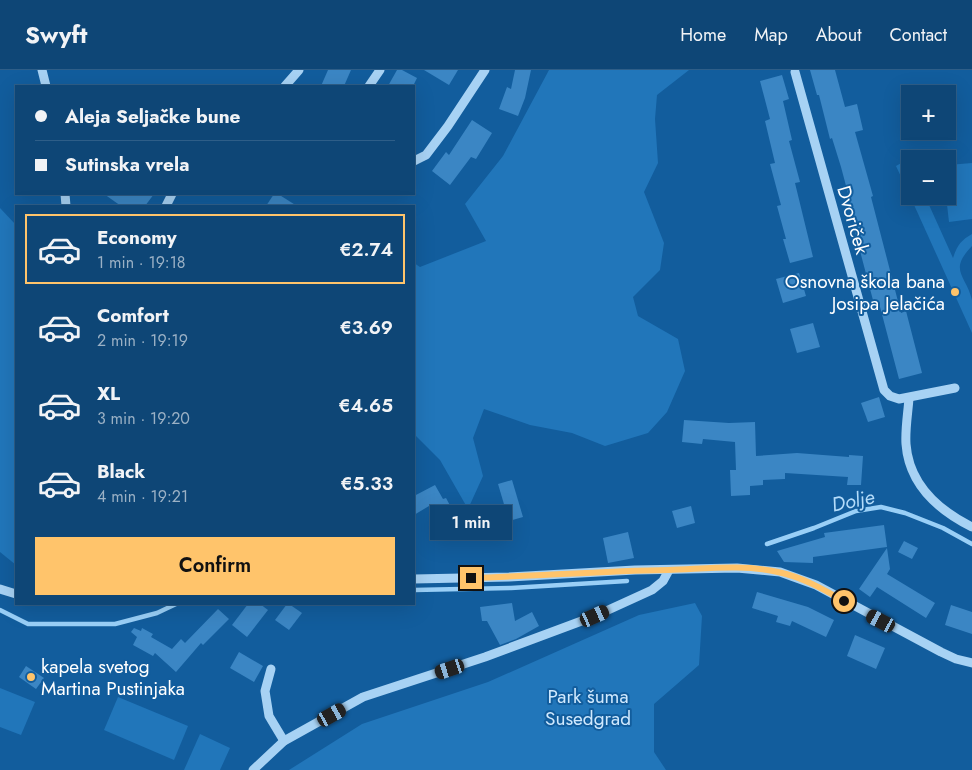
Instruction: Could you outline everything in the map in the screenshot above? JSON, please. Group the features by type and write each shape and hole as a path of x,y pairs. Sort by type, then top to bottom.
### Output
{"street":[{"path":"42,70 46,85"},
{"path":"286,85 300,70"},
{"path":"370,85 380,70"},
{"path":"415,160 426,155 485,70"},
{"name":"Dvoriček","path":"795,72 884,390 890,396 899,399 956,388"},
{"path":"909,398 906,444 910,466 922,489 938,507 953,518 972,527"},
{"path":"415,580 669,570 752,568 773,571 795,576 816,585 941,652 956,659 972,663"},
{"path":"253,770 284,741 363,697 485,657 595,616 652,590 662,581 669,570"},
{"path":"0,589 15,594"},
{"path":"271,670 265,691 266,699 270,716 284,741"}],"green space":[{"path":"549,70 689,70 657,95 655,119 658,163 644,192 664,243 660,270 633,297 638,316 678,339 685,371 667,412 648,433 605,446 572,433 530,425 484,409 473,438 483,476 468,509 440,460 415,435 415,264 420,267 486,241 465,204 503,156"},
{"path":"901,163 901,177 896,166"},
{"path":"972,163 972,219 949,222 947,205 956,205 956,164"},
{"path":"914,205 929,205 953,258 960,244 972,234 972,246 961,261 960,267 972,300 972,333"},
{"path":"0,208 15,224 15,564 0,552"},
{"name":"Park šuma Susedgrad","path":"695,603 702,616 699,665 654,704 654,752 666,770 289,770 362,724 488,682 639,615"},
{"path":"0,688 35,702 21,735 0,727"},
{"path":"118,697 188,726 174,760 104,730"},
{"path":"200,734 230,748 220,770 184,770"}],"building":[{"path":"328,70 351,70 344,85 321,85"},
{"path":"397,70 402,70 417,78 414,85 389,85"},
{"path":"424,70 458,70 449,85"},
{"path":"515,70 531,70 525,98 518,116 499,109 507,87 511,89"},
{"path":"810,70 835,70 845,107 857,104 863,130 855,132 873,196 871,197 901,313 906,311 922,373 899,379 879,303 874,304 850,213 853,212 841,167 832,138 830,139 819,95 817,95"},
{"path":"782,75 789,99 783,101 792,140 789,141 800,182 795,183 813,257 790,263 777,206 781,205 770,164 775,163 765,121 770,119 760,81"},
{"path":"472,120 492,133 476,159 471,157 450,185 432,171 446,152 449,155"},
{"path":"105,195 153,195 146,205 120,205"},
{"path":"273,195 280,195 295,205 267,205"},
{"path":"799,273 806,296 783,303 776,279"},
{"path":"813,323 820,347 797,353 790,329"},
{"path":"879,397 885,417 868,422 861,403"},
{"path":"684,420 729,423 755,422 756,456 797,453 849,457 849,455 863,456 861,485 847,485 848,477 785,473 785,479 763,480 763,485 750,486 750,495 731,496 730,470 736,470 735,442 703,439 702,444 682,442"},
{"path":"512,480 523,517 509,521 498,484"},
{"path":"435,485 443,499 446,498 453,511 436,520 429,506 415,514 415,495"},
{"path":"691,506 695,523 677,528 672,511"},
{"path":"884,525 887,547 813,557 813,563 784,562 777,551 825,537 824,533"},
{"path":"628,532 634,558 608,563 603,538"},
{"path":"904,541 918,548 912,559 898,552"},
{"path":"887,548 890,569 887,574 935,603 926,618 877,587 870,597 859,589"},
{"path":"757,592 808,607 834,620 826,637 792,621 790,626 776,622 778,616 752,608"},
{"path":"512,603 515,621 532,612 539,626 516,639 500,645 487,621 482,621 480,607"},
{"path":"247,605 261,605 268,610 247,637 232,625"},
{"path":"286,605 290,605 302,613 289,630 275,620"},
{"path":"951,605 972,612 972,634 945,625"},
{"path":"218,609 229,619 203,645 201,643 176,672 155,653 153,656 133,645 137,637 131,632 134,628 141,631 142,628 153,634 151,637 172,649 181,639 185,643"},
{"path":"855,635 885,648 876,669 847,656"},
{"path":"239,652 263,666 254,682 230,668"},
{"name":"kapela svetog Martina Pustinjaka","path":"26,666 44,678 36,689 19,677"}],"waterway":[{"name":"Dolje","path":"767,544 856,511 881,507 905,513 943,528 972,544"},
{"name":"Dolje","path":"415,590 511,588 627,581"},
{"name":"Dolje","path":"0,610 28,624 115,624 157,613 174,605"}],"place":[{"name":"Osnovna škola bana Josipa Jelačića","path":"955,292"},
{"name":"kapela svetog Martina Pustinjaka","path":"31,677"}],"route":[{"path":"471,578 635,570 752,568 795,576 816,585 844,601"}]}
